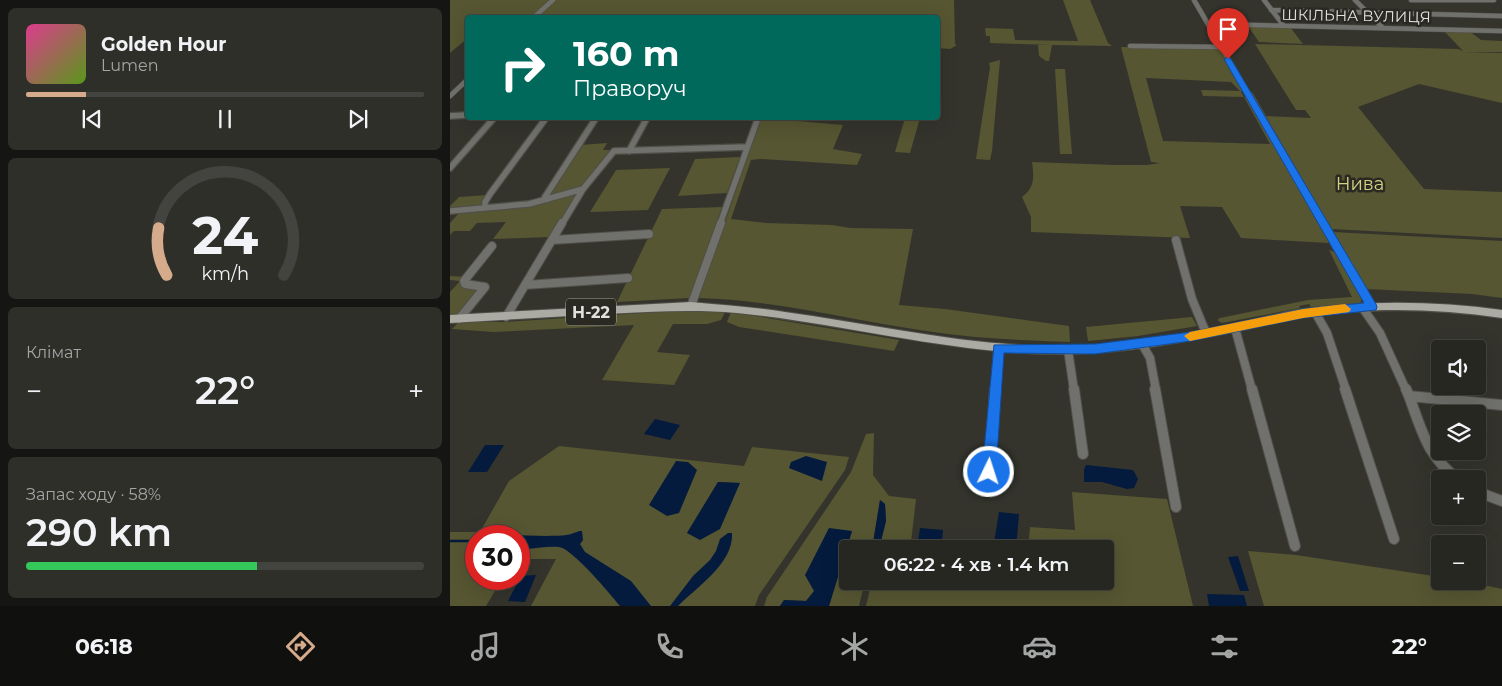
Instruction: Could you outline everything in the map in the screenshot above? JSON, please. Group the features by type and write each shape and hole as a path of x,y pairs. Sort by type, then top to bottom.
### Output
{"main road":[{"name":"Н-22","path":"455,319 691,306 732,308 926,340 998,348 1068,350 1142,344 1315,312 1367,307 1418,306 1502,314"}],"street":[{"path":"536,15 553,0"},
{"path":"1194,0 1367,307 1409,396 1430,451 1446,470"},
{"path":"1264,0 1284,26"},
{"path":"1355,0 1382,28"},
{"path":"1411,0 1494,0"},
{"path":"1271,10 1502,16"},
{"name":"ШКІЛЬНА ВУЛИЦЯ","path":"1209,24 1502,31"},
{"path":"1130,46 1221,47"},
{"path":"450,96 465,82"},
{"path":"450,87 458,88"},
{"path":"450,116 465,115"},
{"path":"450,168 492,120"},
{"path":"485,208 485,202 490,194 545,120"},
{"path":"548,199 545,197 595,120"},
{"path":"629,151 646,120"},
{"path":"691,306 757,120"},
{"path":"506,317 582,189 614,151 747,147"},
{"path":"450,211 529,204 582,189"},
{"path":"552,240 649,234"},
{"path":"1176,240 1196,312 1206,333"},
{"path":"455,319 485,287 464,282 492,246"},
{"path":"525,285 628,278"},
{"path":"1315,312 1327,333 1394,539"},
{"path":"1234,328 1295,546"},
{"path":"1142,344 1150,358 1176,507"},
{"path":"989,472 998,348"},
{"path":"1068,350 1082,454"},
{"path":"1409,396 1502,405"},
{"path":"1486,495 1502,501"}],"green space":[{"path":"450,0 550,0 533,15 465,15 465,42 450,53"},
{"path":"554,0 954,0 955,44 957,45 950,49 940,48 940,15 539,15"},
{"path":"1063,0 1090,0 1108,43 1112,46 1052,45 1049,61 1046,61 1039,56 1038,45 1050,45 990,43 990,36 986,36 985,28 1013,29 1015,40 1078,41"},
{"path":"1248,26 1290,27 1303,44 1259,42"},
{"name":"Нива","path":"1443,30 1469,31 1481,40 1502,41 1502,52 1464,52 1502,53 1502,103 1419,84 1358,107 1424,189 1502,192 1502,238 1331,229 1266,116 1311,118 1305,110 1296,110 1255,44 1458,49 1463,51"},
{"path":"1121,47 1220,48 1242,90 1241,92 1244,97 1247,97 1330,242 1241,238 1222,207 1180,206 1190,238 1031,232 1031,217 1022,197 1033,181 1032,162 1114,165 1160,163 1151,162","holes":["1146,78 1231,82 1240,91 1201,90 1203,96 1244,97 1270,144 1163,141"]},
{"path":"1000,60 990,160 976,159 990,67 989,63"},
{"path":"1055,69 1065,69 1072,154 1060,154"},
{"path":"760,120 843,125 833,149 862,154 857,165 751,160 731,219 766,223 832,225 850,228 913,229 899,305 945,309 1069,326 1070,342 1001,339 950,334 787,307 699,298"},
{"path":"904,120 919,120 910,153 895,152"},
{"path":"607,143 603,150 609,150 609,153 582,186 550,198 548,196 581,145"},
{"path":"740,157 727,193 678,196 695,159"},
{"path":"670,168 648,210 590,212 616,170"},
{"path":"578,192 551,237 493,239 506,222 477,223 470,231 454,231 450,235 450,223 459,213"},
{"path":"487,195 483,207 450,209 450,206 459,197"},
{"path":"722,207 689,298 617,302 662,209"},
{"path":"1333,232 1502,241 1502,298 1472,294 1366,289"},
{"path":"1329,250 1337,253 1362,294 1360,303 1311,307 1309,304 1299,306 1300,308 1222,323 1217,320 1308,300 1352,297"},
{"path":"450,276 466,277 462,282 482,287 459,316 450,315 450,292 460,281 450,280"},
{"path":"689,310 725,312 721,320 707,324 673,324 657,352 690,355 674,385 602,380 634,325 493,332 452,329 459,322 505,322"},
{"path":"731,312 899,340 894,351 739,327 727,322"},
{"path":"1192,317 1197,326 1138,336 1088,341 1086,327"},
{"path":"874,433 873,475 889,496 916,499 911,540 881,540 886,521 885,504 880,500 873,540 849,540 852,531 842,540 839,540 839,543 805,575 815,591 806,601 784,600 780,606 764,606 767,597 851,472 866,434"},
{"path":"559,446 744,466 752,447 849,457 845,470 759,595 755,606 531,606 556,559 530,559 530,525 484,525 509,481","holes":["718,482 740,483 700,539 687,533"]},
{"path":"1072,492 1167,499 1193,606 866,606 870,590 1114,590 1114,540 1029,540 1030,527 1075,530"},
{"path":"450,532 465,532 465,590 495,590 486,606 450,606"},
{"path":"1248,551 1296,555 1431,576 1431,590 1486,590 1486,586 1502,589 1502,606 1264,606"},
{"path":"839,573 839,590 863,590 859,606 829,606"}],"water":[{"path":"655,419 680,425 670,440 644,434"},
{"path":"485,445 504,445 487,472 468,472"},
{"path":"806,456 827,462 822,481 789,468 791,462"},
{"path":"676,461 688,462 697,470 679,513 667,516 649,505"},
{"path":"1086,465 1133,470 1138,479 1134,488 1127,489 1102,482 1084,482 1084,469"},
{"path":"718,482 740,483 720,529 700,540 687,533"},
{"path":"880,500 885,504 886,521 881,540 873,540"},
{"path":"999,512 1019,514 1017,540 994,540"},
{"path":"829,528 852,531 849,540 839,540 839,573 829,606 780,606 784,600 806,601 814,591 805,575"},
{"path":"920,528 943,530 942,540 918,540"},
{"path":"582,531 583,540 580,544 585,552 631,581 651,606 620,606 573,555 559,547 530,549 530,535 565,535"},
{"path":"728,533 732,533 731,544 721,564 713,574 678,606 670,606 693,576 710,560 716,551 720,539"},
{"path":"1238,556 1249,591 1240,591 1228,557"},
{"path":"530,575 536,575 530,590"},
{"path":"514,590 530,590 525,602 508,601"},
{"path":"1207,594 1244,595 1247,606 1209,606"}],"waterway":[{"path":"450,541 465,541"}],"slow traffic":[{"path":"1190,336 1303,313 1345,309"}],"route":[{"path":"989,472 998,348 1068,350 1142,344 1303,313 1372,307 1228,59"}]}
